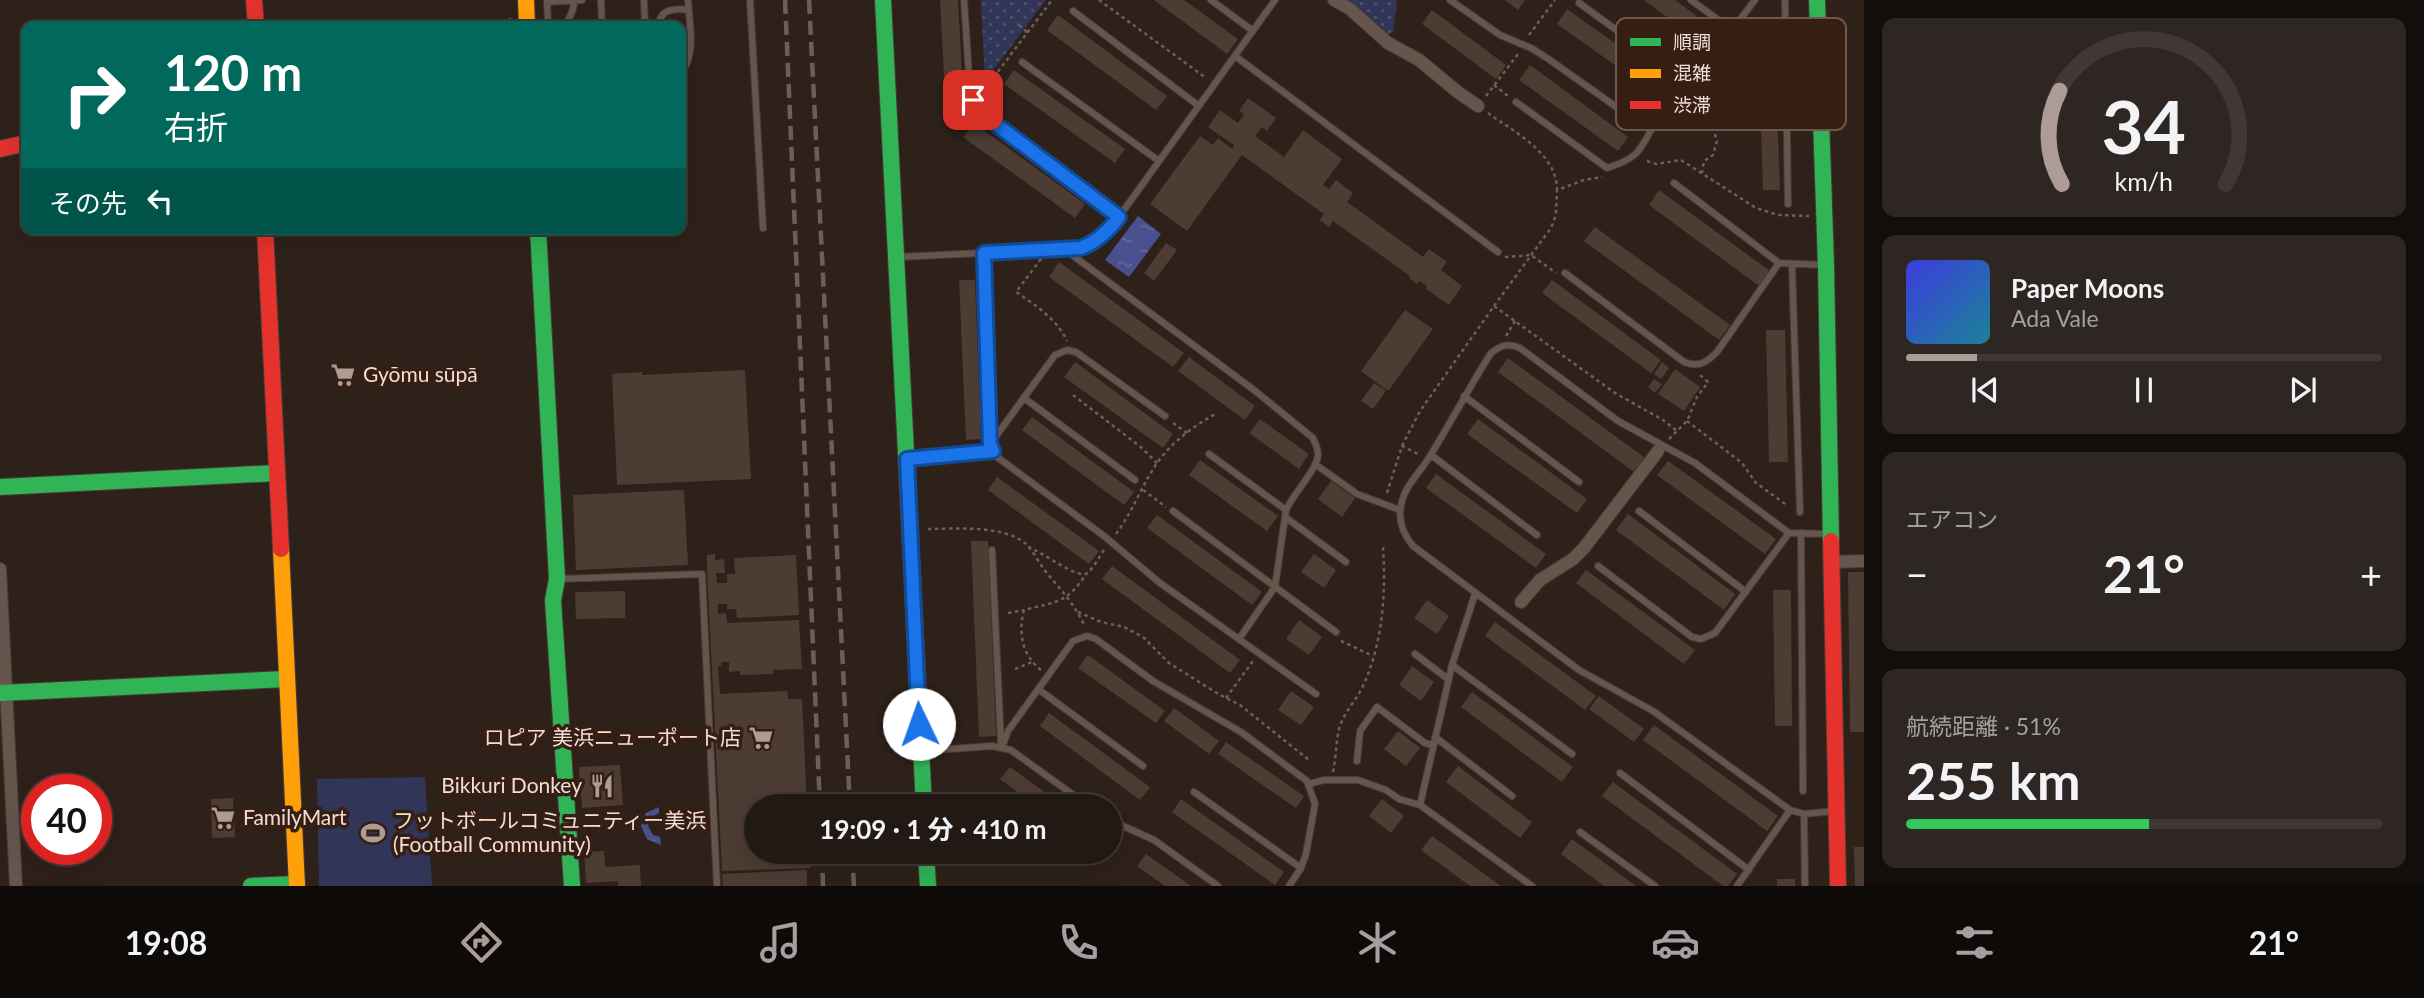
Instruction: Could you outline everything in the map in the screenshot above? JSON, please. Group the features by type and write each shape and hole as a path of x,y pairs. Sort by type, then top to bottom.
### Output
{"street":[{"path":"254,0 256,21"},
{"path":"526,0 527,21"},
{"path":"883,0 923,794"},
{"path":"1334,0 1350,9 1388,43 1419,60 1478,106"},
{"path":"1817,0 1818,18"},
{"path":"1821,130 1838,886"},
{"path":"0,149 21,144"},
{"path":"251,886 297,885 265,235"},
{"path":"538,235 557,579 553,600 572,886"},
{"path":"1521,602 1540,580 1573,559 1584,548 1658,451"},
{"path":"0,487 277,473"},
{"path":"1832,562 1864,561"},
{"path":"0,569 3,693 16,886"},
{"path":"3,693 287,679"},
{"path":"927,864 928,886"}],"lane":[{"path":"548,21 547,1 581,0"},
{"path":"601,0 602,21"},
{"path":"644,0 646,21"},
{"path":"686,67 691,55 688,0"},
{"path":"750,0 763,228"},
{"path":"964,0 970,92 980,111 1119,217"},
{"path":"1211,0 1253,31"},
{"path":"897,257 1064,250 1089,245 1111,228 1275,0"},
{"path":"1450,0 1500,35 1547,58 1616,107"},
{"path":"1691,0 1716,18"},
{"path":"1741,18 1755,0"},
{"path":"1785,0 1785,18"},
{"path":"569,21 575,1"},
{"path":"1579,3 1616,30"},
{"path":"659,21 668,10 688,10"},
{"path":"1073,11 1199,106"},
{"path":"1235,56 1498,252"},
{"path":"1022,62 1158,161"},
{"path":"1516,102 1607,168 1630,160 1651,130"},
{"path":"1787,130 1788,204"},
{"path":"1674,183 1779,263 1826,265"},
{"path":"1064,250 1254,390 1313,438 1318,457 1291,499 1286,514 1275,587 1239,639"},
{"path":"984,253 992,448 1002,462 1104,536 1160,583 1316,694"},
{"path":"1565,274 1684,362 1699,365 1717,352 1779,263"},
{"path":"1793,265 1798,512"},
{"path":"1832,534 1789,533 1695,463 1618,421 1520,348 1510,344 1500,346 1491,353 1431,455 1406,488 1400,510 1401,524 1413,546 1579,670 1653,711 1790,810 1804,814 1836,811"},
{"path":"992,448 1055,355 1067,350 1076,352 1165,416"},
{"path":"1464,396 1579,482"},
{"path":"1024,398 1135,480"},
{"path":"907,459 992,448"},
{"path":"1209,454 1346,562"},
{"path":"1431,455 1537,535"},
{"path":"1315,464 1357,494 1400,510"},
{"path":"1639,511 1746,592"},
{"path":"1173,512 1336,632"},
{"path":"1598,566 1692,637 1701,639 1715,633 1789,533"},
{"path":"1801,533 1803,791"},
{"path":"992,550 1002,747"},
{"path":"557,579 702,574 718,886"},
{"path":"1420,805 1448,679 1475,594"},
{"path":"1002,747 1008,731 1073,641 1087,636 1096,639 1153,681 1241,732 1300,774 1308,784 1315,804 1306,854 1301,868 1289,886"},
{"path":"1415,654 1448,679"},
{"path":"1452,665 1572,754"},
{"path":"1038,689 1143,766"},
{"path":"1357,761 1360,731 1377,707 1425,743 1434,741 1512,796"},
{"path":"921,751 1002,747 1020,756 1072,794"},
{"path":"1620,773 1749,870"},
{"path":"1308,784 1331,780 1358,780 1386,790 1399,799 1420,805 1532,886"},
{"path":"1194,792 1301,868"},
{"path":"1737,886 1790,810"},
{"path":"1804,814 1805,886"},
{"path":"1122,825 1154,839 1218,886"},
{"path":"1580,832 1654,886"}],"path":[{"path":"979,97 1052,0"},
{"path":"1099,0 1214,84"},
{"path":"1525,41 1555,0"},
{"path":"508,21 512,12"},
{"path":"1019,25 1028,33"},
{"path":"1385,499 1402,446 1420,411 1551,228 1556,215 1558,182 1550,164 1538,150 1478,106 1520,52"},
{"path":"1494,85 1516,102"},
{"path":"1702,173 1704,161 1713,155 1717,141 1714,130"},
{"path":"1647,161 1648,153"},
{"path":"1640,164 1647,161 1656,164 1681,160 1769,214 1813,216"},
{"path":"1558,190 1584,180 1609,175"},
{"path":"1498,252 1502,257 1531,255 1562,278 1565,274"},
{"path":"1043,257 1016,292 1054,322 1065,337 1067,350"},
{"path":"1494,306 1615,393 1677,431"},
{"path":"1505,339 1515,321"},
{"path":"1668,441 1687,422 1696,397 1708,382 1700,375 1699,365"},
{"path":"1073,395 1142,448 1157,463"},
{"path":"1114,537 1157,463 1187,433 1217,413"},
{"path":"1165,416 1187,433"},
{"path":"1687,422 1742,463 1756,483 1798,512"},
{"path":"1402,446 1422,456"},
{"path":"1143,490 1173,512"},
{"path":"928,529 986,531 1018,539 1028,547 1078,612 1087,636"},
{"path":"1008,613 1068,598 1108,546"},
{"path":"1028,547 1038,550 1073,573 1087,573"},
{"path":"1331,780 1339,729 1363,686 1382,624 1383,547"},
{"path":"1024,610 1021,620 1022,642 1032,662 1048,675"},
{"path":"1078,612 1101,622 1125,627 1143,637 1169,663 1251,712 1308,760"},
{"path":"1336,632 1340,641 1373,656"},
{"path":"1226,698 1259,653"},
{"path":"1015,669 1032,662"}],"shaded area":[{"path":"981,0 1046,0 985,81"},
{"path":"1340,0 1397,0 1393,32 1387,35"},
{"name":"フットボールコミュニティー美浜 (Football Community)","path":"425,777 432,886 319,886 317,779"}],"water":[{"path":"1138,216 1161,234 1129,277 1105,260"},
{"path":"659,807 659,813 651,817 648,826 653,835 660,837 661,845 647,839 641,826 646,813"}],"building":[{"path":"940,0 958,0 963,93 945,93"},
{"path":"1154,0 1184,0 1238,39 1227,54"},
{"path":"1505,0 1525,0 1518,10"},
{"path":"1644,0 1675,0 1699,18 1668,18"},
{"path":"1567,9 1616,44 1616,66 1557,24"},
{"path":"1432,10 1506,65 1496,79 1422,24"},
{"path":"1058,15 1167,96 1156,110 1047,30"},
{"path":"1530,65 1628,137 1618,151 1519,80"},
{"path":"1014,70 1125,149 1115,163 1004,84"},
{"path":"1248,98 1276,118 1267,131 1262,127 1255,136 1284,157 1303,130 1342,159 1323,185 1329,189 1336,180 1353,193 1347,202 1423,257 1429,249 1447,262 1441,270 1462,286 1449,305 1426,289 1427,286 1420,281 1417,284 1410,276 1333,221 1329,227 1320,220 1324,214 1242,155 1187,231 1150,204 1200,136 1213,145 1218,138 1232,149 1234,145 1208,127 1220,110 1238,123 1244,114 1239,111"},
{"path":"974,123 1085,204 1075,218 963,137"},
{"path":"1761,130 1778,130 1780,190 1763,190"},
{"path":"1659,190 1770,271 1759,286 1649,205"},
{"path":"1595,227 1730,325 1719,340 1584,241"},
{"path":"1166,243 1177,250 1154,281 1144,273"},
{"path":"1059,262 1184,353 1173,367 1049,277"},
{"path":"959,280 975,280 981,439 966,440"},
{"path":"1552,280 1661,360 1651,373 1542,293"},
{"path":"1405,310 1433,329 1389,390 1361,371"},
{"path":"1766,330 1785,330 1788,462 1769,462"},
{"path":"1189,357 1255,406 1245,420 1178,371"},
{"path":"1508,358 1644,457 1634,472 1498,372"},
{"path":"1075,362 1173,434 1163,448 1064,377"},
{"path":"1662,362 1669,368 1661,379 1654,374"},
{"path":"1675,369 1700,387 1684,411 1658,394"},
{"path":"745,370 751,479 617,485 612,374"},
{"path":"1654,379 1662,384 1655,393 1648,387"},
{"path":"1374,383 1386,391 1373,409 1361,401"},
{"path":"1032,417 1134,492 1124,505 1022,430"},
{"path":"1260,419 1309,454 1299,469 1249,433"},
{"path":"1478,419 1587,499 1577,513 1467,434"},
{"path":"1200,460 1278,516 1267,531 1189,475"},
{"path":"1668,461 1776,539 1765,554 1657,475"},
{"path":"1436,474 1546,554 1536,568 1426,488"},
{"path":"997,477 1099,551 1089,564 988,490"},
{"path":"1331,481 1355,498 1342,517 1318,499"},
{"path":"684,490 688,565 576,570 573,495"},
{"path":"1628,514 1735,594 1724,610 1616,530"},
{"path":"1157,515 1262,592 1252,605 1147,528"},
{"path":"971,541 988,541 996,736 979,737"},
{"path":"715,554 715,560 724,559 725,573 716,573 717,583 727,583 727,574 735,574 734,558 796,555 799,615 737,618 736,609 727,609 727,604 718,604 718,614 726,613 727,623 799,620 802,669 773,670 773,674 740,675 740,671 729,672 729,662 721,662 721,666 718,666 720,694 787,691 788,699 802,699 806,794 744,794 744,864 810,864 810,868 722,871 707,555"},
{"path":"1314,554 1336,570 1324,588 1301,572"},
{"path":"1112,566 1240,660 1230,673 1102,579"},
{"path":"1586,570 1695,650 1684,664 1576,583"},
{"path":"1848,572 1864,572 1864,732 1850,732"},
{"path":"1773,590 1791,590 1792,726 1775,726"},
{"path":"625,591 625,618 576,619 575,592"},
{"path":"1427,600 1449,616 1437,634 1414,618"},
{"path":"1299,620 1322,637 1309,655 1286,639"},
{"path":"1495,622 1596,696 1585,710 1485,636"},
{"path":"1088,655 1165,711 1156,723 1078,668"},
{"path":"1412,666 1434,682 1421,701 1399,685"},
{"path":"1291,691 1314,707 1301,725 1278,710"},
{"path":"1472,692 1573,767 1562,782 1461,707"},
{"path":"1599,696 1644,729 1634,742 1589,709"},
{"path":"1174,708 1219,741 1209,754 1164,721"},
{"path":"1049,713 1150,787 1140,800 1040,726"},
{"path":"1654,725 1778,816 1767,831 1643,740"},
{"path":"1398,731 1420,748 1406,766 1384,749"},
{"path":"1226,742 1304,796 1296,808 1218,754"},
{"path":"620,765 623,805 582,808 579,767"},
{"path":"1458,766 1532,822 1520,838 1446,782"},
{"path":"1010,767 1047,794 1020,794 1000,779"},
{"path":"1613,782 1737,874 1728,886 1723,886 1602,796"},
{"name":"FamilyMart","path":"233,798 235,837 212,838 211,799"},
{"path":"1181,799 1284,872 1275,885 1172,812"},
{"path":"1382,799 1404,816 1391,833 1369,816"},
{"path":"1432,836 1501,886 1470,886 1421,850"},
{"path":"1572,839 1636,886 1604,886 1561,854"},
{"path":"1854,847 1864,847 1864,886 1855,886"},
{"path":"604,851 605,867 640,865 641,886 618,886 618,881 586,883 584,852"},
{"path":"1146,854 1191,886 1165,886 1137,866"},
{"path":"807,870 807,886 723,886 722,874"},
{"path":"1777,879 1795,879 1795,886 1777,886"}],"railway":[{"path":"785,0 819,794"},
{"path":"809,0 849,794"},
{"path":"822,864 823,886"},
{"path":"853,864 854,886"}],"traffic: fast":[{"path":"883,0 923,794"},
{"path":"1817,0 1818,18"},
{"path":"1821,130 1831,541"},
{"path":"538,235 557,579 553,600 572,886"},
{"path":"0,487 277,473"},
{"path":"0,693 287,679"},
{"path":"927,864 928,886"},
{"path":"251,886 297,884"}],"traffic: slow":[{"path":"526,0 527,21"},
{"path":"281,549 297,886"}],"traffic: jam":[{"path":"254,0 256,21"},
{"path":"0,149 21,144"},
{"path":"265,235 281,549"},
{"path":"1831,541 1838,886"}],"place":[{"name":"Gyōmu sūpā","path":"343,375"},
{"name":"ロピア 美浜ニューポート店","path":"761,738"},
{"name":"Bikkuri Donkey","path":"602,786"},
{"name":"FamilyMart","path":"223,818"},
{"name":"フットボールコミュニティー美浜 (Football Community)","path":"373,833"}],"route":[{"path":"919,724 907,459 993,451 990,445 984,253 1080,248 1101,236 1119,217 989,119 973,100"}]}
